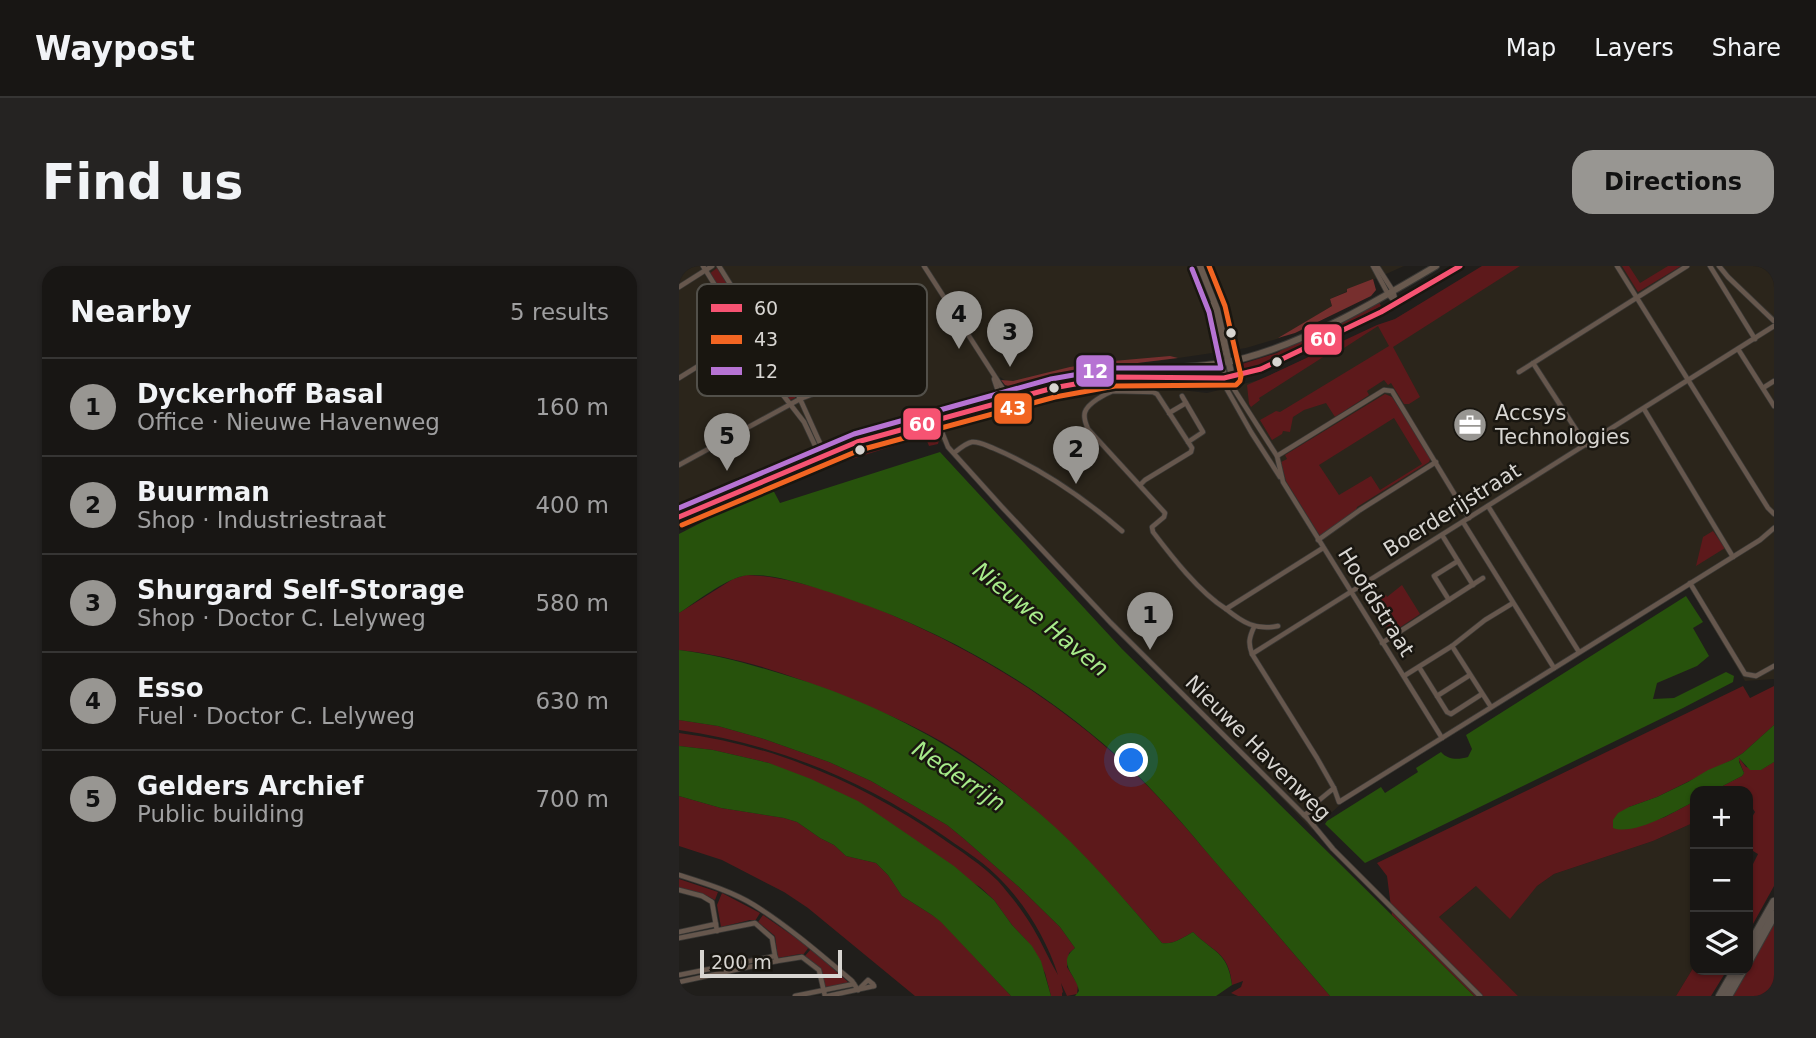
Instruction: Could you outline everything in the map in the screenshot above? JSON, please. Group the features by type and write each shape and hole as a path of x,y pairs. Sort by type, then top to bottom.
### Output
{"highway":[{"path":"1753,939 1774,902"},
{"path":"1753,953 1774,915"},
{"path":"1720,996 1732,975"},
{"path":"1728,996 1740,975"}],"main road":[{"path":"1200,266 1228,377"},
{"path":"679,517 822,453 1002,397 1111,372 1226,363 1270,350 1390,293 1436,266"},
{"path":"1002,397 1114,377 1228,377 1261,369 1397,303 1459,266"}],"street":[{"path":"679,287 704,268 712,266"},
{"path":"719,266 730,284"},
{"path":"924,266 993,375 1002,397"},
{"path":"1375,266 1388,283 1390,293"},
{"path":"1375,266 1397,303"},
{"path":"1617,266 1774,514"},
{"path":"1519,372 1687,266"},
{"path":"1710,266 1755,339"},
{"path":"1719,266 1774,323"},
{"path":"704,268 714,284"},
{"name":"Boerderijstraat","path":"1252,654 1768,331 1774,323"},
{"path":"1768,331 1774,335"},
{"path":"1738,349 1774,406"},
{"path":"1533,363 1586,445"},
{"path":"679,378 697,367"},
{"name":"Hoofdstraat","path":"1228,377 1277,457 1283,482"},
{"name":"Hoofdstraat","path":"1228,377 1226,386 1254,437 1442,738"},
{"path":"1763,388 1774,381"},
{"path":"1277,457 1384,390 1392,391 1469,518"},
{"path":"1140,485 1191,452 1192,448 1157,394 1113,391 1087,408 1084,413 1088,429 1165,515 1153,525 1153,532 1171,556 1216,603 1242,622 1254,627 1278,626"},
{"path":"785,396 822,453"},
{"path":"798,396 822,453"},
{"path":"679,465 808,396"},
{"path":"1182,396 1203,432 1188,442"},
{"path":"1169,413 1186,404"},
{"path":"1644,409 1733,557"},
{"path":"1245,420 1251,416"},
{"name":"Nieuwe Havenweg","path":"936,419 946,443 954,453 1109,622 1304,815 1333,849 1480,996"},
{"path":"954,453 975,441 999,451 1071,492 1122,531"},
{"path":"1318,540 1436,462"},
{"path":"1488,506 1580,652"},
{"path":"1463,522 1554,668"},
{"path":"1254,627 1248,639 1252,654 1316,756 1339,802 1760,540 1774,528"},
{"path":"1442,535 1473,584"},
{"path":"1226,609 1323,548"},
{"path":"1449,600 1434,576 1458,561"},
{"path":"1382,643 1493,572"},
{"path":"1690,583 1745,674 1756,676 1774,666"},
{"path":"1404,676 1513,603"},
{"path":"1452,646 1491,708"},
{"path":"1419,667 1447,712 1451,714 1482,694"},
{"path":"1437,696 1470,675"},
{"path":"1304,815 1334,788"},
{"path":"679,875 713,886 752,904 779,921 858,990 795,996"},
{"path":"679,890 702,896 712,902 717,927"},
{"path":"679,932 755,923 772,939 776,959"},
{"path":"679,938 717,927"},
{"path":"679,975 802,957 819,970 825,994"},
{"path":"679,982 776,959"},
{"path":"825,994 854,984"}],"shaded area":[{"path":"679,266 1404,266 1330,299 1332,306 1280,338 1246,348 1158,361 1108,364 1009,383 1000,377 989,398 729,481 679,507"},
{"path":"1482,266 1520,266 1393,347 1420,397 1404,404 1391,383 1388,385 1384,380 1367,391 1369,395 1335,417 1326,403 1304,410 1293,417 1290,432 1283,431 1272,440 1260,420 1276,411 1280,412 1389,346 1378,326 1344,348 1342,345 1259,398 1251,407 1247,385 1377,325 1395,319"},
{"path":"1484,266 1774,266 1774,679 1745,681 1689,587 1341,804 1312,830 939,439 947,426 1043,398 1147,386 1207,393 1259,380 1395,319"},
{"path":"1622,266 1629,266 1640,283 1668,266 1681,266 1638,292"},
{"path":"717,268 727,284 716,284 709,274"},
{"path":"1373,279 1376,290 1371,296 1295,333 1278,338 1332,306 1330,299"},
{"path":"1379,302 1381,306 1341,329 1244,372 1242,364 1277,353"},
{"path":"1170,356 1178,358 1097,368 1009,386 1001,380 1013,381 1102,362"},
{"path":"1385,394 1392,397 1431,457 1429,462 1357,507 1356,511 1320,536 1286,481 1281,462 1287,459 1285,455","holes":["1394,418 1422,464 1380,490 1371,476 1339,495 1319,465"]},
{"path":"935,430 938,444 929,446 925,436 836,464 835,462 897,439"},
{"path":"1713,531 1725,548 1696,566 1703,537"},
{"path":"746,575 782,579 860,602 953,644 1037,694 1129,767 1197,840 1330,996 1238,996 1231,993 1241,987 1243,981 1232,985 1228,966 1219,954 1193,932 1174,942 1162,943 1106,880 1046,820 980,766 944,743 906,723 803,680 742,661 679,650 679,613 733,579"},
{"path":"1402,585 1420,614 1390,634 1386,627 1393,620 1381,599"},
{"path":"1743,686 1750,698 1774,686 1774,725 1743,753 1657,797 1629,807 1644,824 1690,804 1690,824 1653,841 1554,874 1537,886 1510,919 1476,886 1439,917 1518,996 1474,996 1392,915 1387,876 1377,863"},
{"path":"679,720 718,726 829,762 871,781 947,825 1019,887 1060,927 1075,948 1069,953 1067,967 1078,985 1077,994 1067,996 1061,983 1062,996 1051,996 1045,973 1027,941 980,887 769,763 713,750 679,746 679,733 750,747 784,757 850,784 913,819 972,859 998,881 1029,922 1058,975 1040,934 1025,909 996,875 969,853 911,815 849,781 783,754 679,730"},
{"path":"1738,758 1746,767 1759,770 1774,762 1774,886 1753,924 1753,864 1758,854 1753,851 1753,786 1723,786 1744,773"},
{"path":"679,796 721,808 797,822 834,845 846,856 876,863 902,896 942,922 1011,996 915,996 808,908 784,892 722,860 679,846"},
{"path":"1690,824 1690,973 1676,996 1518,996 1439,917 1476,886 1527,897 1554,874 1653,841"},
{"path":"679,879 718,892 715,900 679,888"},
{"path":"722,893 760,913 755,921 721,927 717,905"},
{"path":"763,915 809,947 803,955 778,958 775,936 758,922"},
{"path":"1774,922 1774,996 1731,996 1743,975 1753,975 1753,958"},
{"path":"811,949 848,982 847,984 826,989 821,968 805,956"},
{"path":"1690,973 1724,975 1711,996 1676,996"}],"water":[{"name":"Nieuwe Haven","path":"940,452 1122,649 1474,996 1330,996 1180,821 1115,754 1022,683 988,662 919,627 883,611 809,586 780,578 753,575 727,582 679,613 679,534 772,488 780,503"},
{"path":"1686,596 1703,622 1693,628 1709,656 1697,666 1657,683 1653,699 1674,698 1726,672 1734,676 1733,682 1365,863 1325,824 1381,787 1385,793 1418,772 1416,768 1441,752 1453,759 1468,757 1472,749 1466,735"},
{"name":"Nederrijn","path":"679,650 731,660 817,685 885,713 949,748 980,767 1055,827 1103,875 1162,943 1174,942 1193,932 1223,959 1232,985 1216,996 1075,996 1079,991 1067,959 1075,948 1060,927 1019,887 947,825 871,781 829,762 718,726 679,720"},
{"path":"1774,725 1774,762 1761,770 1750,770 1739,758 1744,773 1742,776 1723,786 1690,786 1690,804 1643,826 1622,830 1613,828 1613,820 1618,813 1657,797 1743,753"},
{"path":"679,746 713,750 769,763 811,779 872,810 954,866 994,900 1041,961 1051,996 1011,996 941,922 902,896 876,863 846,856 834,845 797,822 721,808 679,796"}],"transit line":[{"name":"43","path":"682,525 860,450 1055,397 1115,386 1236,385 1241,376 1225,306 1209,266"},
{"name":"60","path":"679,517 857,442 1053,388 1114,377 1224,378 1261,369 1381,312 1460,266"},
{"name":"12","path":"679,508 854,434 1051,379 1113,368 1221,368 1209,312 1192,269"}],"place":[{"name":"Esso","path":"959,349"},
{"name":"Shurgard Self-Storage","path":"1010,367"},
{"name":"Accsys Technologies","path":"1470,425"},
{"name":"Gelders Archief","path":"727,471"},
{"name":"Buurman","path":"1076,484"},
{"name":"Dyckerhoff Basal","path":"1150,650"}]}
